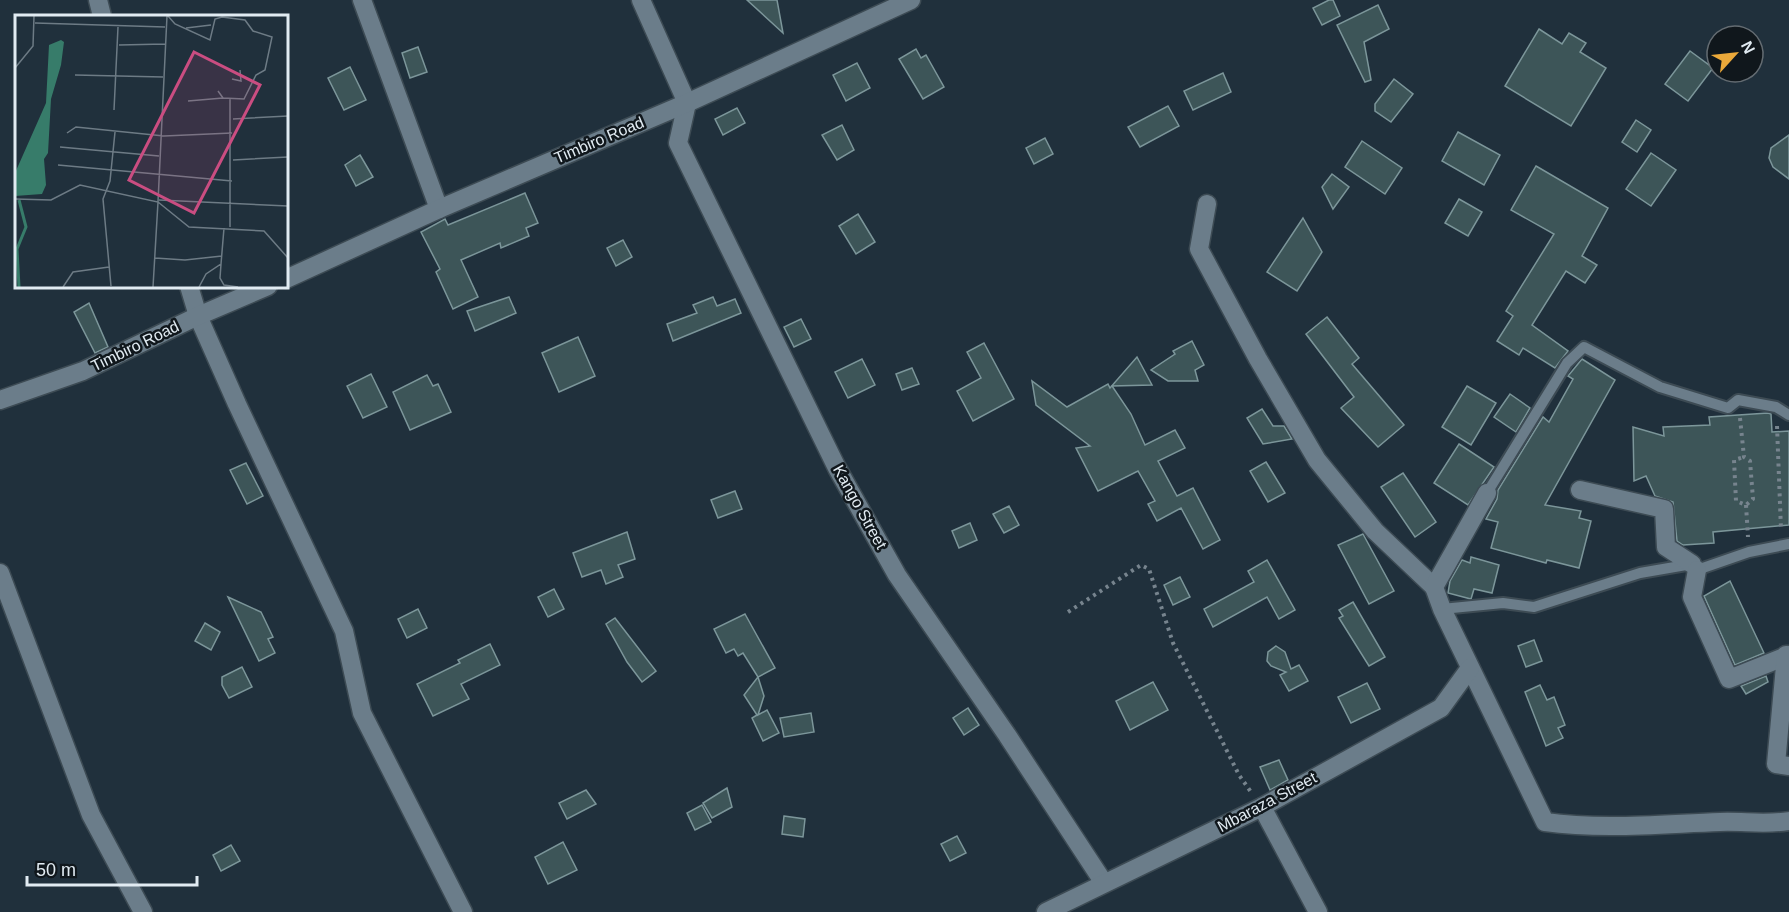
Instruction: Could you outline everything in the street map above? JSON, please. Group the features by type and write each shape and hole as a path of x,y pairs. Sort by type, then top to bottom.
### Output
{"street":[{"path":"98,0 102,15"},
{"path":"362,0 439,209"},
{"path":"641,0 687,103"},
{"name":"Timbiro Road","path":"288,278 439,209 687,103 911,0"},
{"name":"Kango Street","path":"687,103 678,143 837,468 897,574 1104,883"},
{"path":"1207,204 1199,249 1258,359 1317,460 1375,531 1434,587 1442,609 1545,822 1579,827 1726,822 1770,824 1789,821"},
{"path":"190,288 198,316 344,631 362,713 463,912"},
{"name":"Timbiro Road","path":"0,400 83,371 198,316 263,288"},
{"path":"1580,490 1664,509 1666,547 1694,567 1692,597 1729,679 1787,655 1776,764 1789,766"},
{"path":"1434,587 1486,493"},
{"path":"0,573 90,815 143,912"},
{"name":"Mbaraza Street","path":"1046,912 1262,807 1441,708 1470,668"},
{"path":"1262,807 1318,912"}],"lane":[{"path":"1486,493 1567,363 1584,347 1660,387 1728,408 1738,400 1776,407 1789,414"},
{"path":"1442,609 1503,603 1534,607 1640,573 1694,567 1786,544"}],"path":[{"path":"1738,400 1744,457"},
{"path":"1776,407 1786,544"},
{"path":"1744,457 1734,460 1736,501 1746,505"},
{"path":"1744,457 1750,461 1753,499 1746,505"},
{"path":"1746,505 1749,552"},
{"path":"1068,612 1141,565 1149,569 1173,643 1239,775 1262,807"}],"building":[{"path":"747,0 777,0 783,33"},
{"path":"1333,0 1340,16 1322,25 1313,8"},
{"path":"1378,5 1389,29 1364,42 1371,80 1365,82 1337,25"},
{"path":"1539,29 1562,44 1569,33 1586,43 1580,52 1606,68 1571,126 1505,86"},
{"path":"418,47 427,72 410,78 402,53"},
{"path":"916,49 921,58 926,55 944,87 923,99 899,59"},
{"path":"1690,51 1705,62 1705,79 1688,101 1665,84"},
{"path":"857,63 870,88 846,101 833,75"},
{"path":"350,67 366,100 344,110 328,78"},
{"path":"1223,73 1231,92 1193,110 1184,91"},
{"path":"1394,79 1413,94 1391,122 1375,111 1375,104"},
{"path":"1168,106 1179,126 1140,147 1128,127"},
{"path":"737,108 745,123 723,135 715,119"},
{"path":"1636,120 1651,130 1637,152 1622,142"},
{"path":"842,125 854,150 837,160 822,135"},
{"path":"1458,132 1500,155 1484,185 1442,161"},
{"path":"1789,135 1789,179 1773,167 1769,158 1771,148"},
{"path":"1045,138 1053,154 1034,164 1026,148"},
{"path":"1362,141 1402,168 1385,194 1345,167"},
{"path":"1651,153 1676,170 1651,206 1626,189"},
{"path":"360,155 373,177 356,186 345,165"},
{"path":"1536,166 1608,208 1582,256 1597,265 1585,283 1566,271 1532,325 1568,351 1555,368 1523,348 1519,355 1497,341 1513,316 1506,311 1554,234 1511,210"},
{"path":"1332,174 1349,187 1333,209 1322,187"},
{"path":"525,193 538,223 526,228 529,236 501,248 500,243 461,260 478,297 453,309 436,272 440,269 421,232 445,219 448,225"},
{"path":"1459,199 1482,212 1468,236 1445,223"},
{"path":"858,214 875,242 856,254 839,226"},
{"path":"1303,218 1322,252 1297,291 1267,272"},
{"path":"623,240 632,257 616,266 607,248"},
{"path":"509,297 516,313 475,331 467,311"},
{"path":"713,297 717,306 735,299 741,313 673,341 667,324 697,313 693,305"},
{"path":"89,303 108,347 95,353 74,312"},
{"path":"1327,317 1359,358 1352,364 1404,425 1378,447 1341,408 1354,397 1306,334"},
{"path":"801,319 811,339 794,347 784,327"},
{"path":"578,337 595,376 559,392 542,353"},
{"path":"1192,341 1204,365 1195,370 1198,381 1168,381 1151,370 1175,354 1173,351"},
{"path":"984,343 1014,399 973,421 957,391 981,378 967,352"},
{"path":"1137,357 1152,385 1112,386 1131,414 1145,445 1175,430 1185,448 1158,461 1177,496 1193,488 1220,540 1203,549 1181,508 1157,521 1148,504 1155,501 1138,471 1098,491 1076,448 1090,446 1036,405 1032,381 1067,407 1108,384 1110,388"},
{"path":"862,359 875,385 848,398 835,372"},
{"path":"1582,359 1615,380 1545,505 1581,511 1579,518 1591,521 1579,568 1547,560 1546,563 1491,548 1498,522 1486,519 1497,499 1498,490 1543,417 1549,422 1573,379 1568,376"},
{"path":"912,368 919,384 902,390 896,374"},
{"path":"371,374 387,407 363,418 347,386"},
{"path":"427,375 433,386 438,384 451,412 410,430 393,392"},
{"path":"1467,386 1496,403 1471,445 1442,427"},
{"path":"1510,394 1530,408 1516,432 1494,417"},
{"path":"1262,409 1273,426 1284,426 1292,439 1263,444 1247,418"},
{"path":"1771,414 1772,432 1789,431 1789,525 1713,532 1714,543 1683,545 1677,541 1673,502 1655,496 1646,476 1634,481 1633,427 1664,436 1663,427 1710,425 1709,417"},
{"path":"1459,444 1494,467 1468,505 1434,483"},
{"path":"1266,462 1285,493 1268,502 1250,471"},
{"path":"246,463 263,496 247,504 230,470"},
{"path":"1403,473 1436,522 1415,537 1381,487"},
{"path":"735,491 742,509 718,518 711,500"},
{"path":"1009,506 1019,525 1004,533 993,514"},
{"path":"970,523 977,540 959,548 952,531"},
{"path":"627,532 635,559 618,565 623,577 606,584 601,570 582,577 573,553"},
{"path":"1363,534 1394,591 1369,604 1338,545"},
{"path":"1471,557 1499,565 1492,593 1474,589 1471,599 1448,593 1450,581 1462,560 1470,563"},
{"path":"1267,560 1295,610 1279,619 1267,597 1213,627 1204,609 1254,582 1248,571"},
{"path":"1180,577 1190,597 1173,605 1164,585"},
{"path":"1730,581 1764,653 1735,665 1704,596"},
{"path":"554,589 564,609 548,617 538,597"},
{"path":"228,597 261,612 273,637 268,639 275,653 259,661"},
{"path":"1353,602 1385,657 1369,666 1339,618 1343,616 1339,610"},
{"path":"418,609 427,628 407,638 398,619"},
{"path":"745,614 775,668 758,677 743,653 738,656 734,649 726,653 714,629"},
{"path":"615,618 656,671 642,682 627,662 606,624"},
{"path":"205,623 220,632 211,650 195,641"},
{"path":"1534,640 1542,661 1526,667 1518,646"},
{"path":"490,644 500,665 461,684 469,699 433,716 417,684 460,663 458,660"},
{"path":"1276,646 1285,652 1291,669 1299,665 1308,681 1289,691 1280,675 1286,672 1271,666 1267,661 1268,652"},
{"path":"242,667 252,687 229,698 222,685 222,677"},
{"path":"1766,676 1768,682 1746,694 1741,686"},
{"path":"758,677 764,696 758,715 767,710 779,733 763,741 752,718 757,715 744,695"},
{"path":"1153,682 1168,710 1130,730 1116,701"},
{"path":"1367,683 1380,709 1351,723 1338,697"},
{"path":"1540,685 1547,700 1554,697 1565,725 1558,728 1563,738 1546,746 1525,692"},
{"path":"968,708 979,725 964,735 953,718"},
{"path":"811,713 814,732 784,737 780,718"},
{"path":"1279,760 1288,780 1270,790 1260,767"},
{"path":"727,788 732,807 712,818 703,803"},
{"path":"586,790 596,804 567,819 559,803"},
{"path":"702,805 711,822 695,830 687,813"},
{"path":"784,816 805,819 803,837 782,834"},
{"path":"957,836 966,853 950,861 941,844"},
{"path":"563,842 577,870 548,884 535,857"},
{"path":"231,845 240,861 221,871 213,855"}]}
